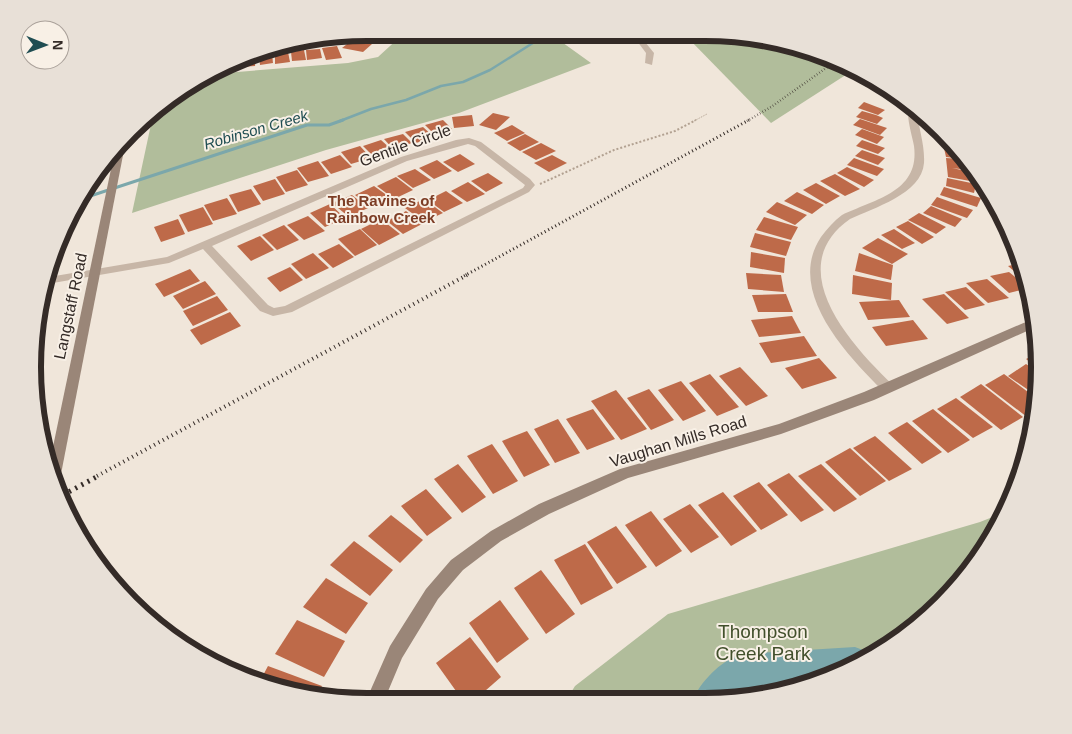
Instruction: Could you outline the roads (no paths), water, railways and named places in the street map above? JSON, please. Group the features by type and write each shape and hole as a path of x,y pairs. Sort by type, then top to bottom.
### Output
{"street":[{"path":"640,41 650,53 649,63"},
{"path":"888,388 868,369 826,312 816,288 815,267 817,254 826,237 845,218 895,194 911,180 920,164 913,117"},
{"name":"Gentile Circle","path":"53,280 169,260 404,159 459,142 478,144 527,180 530,185 526,190 288,309 273,312 264,308 205,245"},
{"name":"Langstaff Road","path":"56,463 119,156"},
{"name":"Vaughan Mills Road","path":"378,693 396,652 432,594 458,565 496,536 544,509 625,473 780,429 888,388 1028,325"}],"waterway":[{"name":"Robinson Creek","path":"340,121 371,109 406,100 441,86 463,82 490,70 536,41"},
{"name":"Robinson Creek","path":"90,196 307,125 329,125 343,120"},
{"path":"720,692 740,672 834,666"}],"railway":[{"path":"747,121 771,107 829,66"},
{"path":"464,276 749,120"},
{"path":"97,476 467,275"},
{"path":"67,493 100,475"}],"district":[{"name":"The Ravines of Rainbow Creek","path":"381,210"}],"park label":[{"name":"Thompson Creek Park","path":"763,642"}]}
